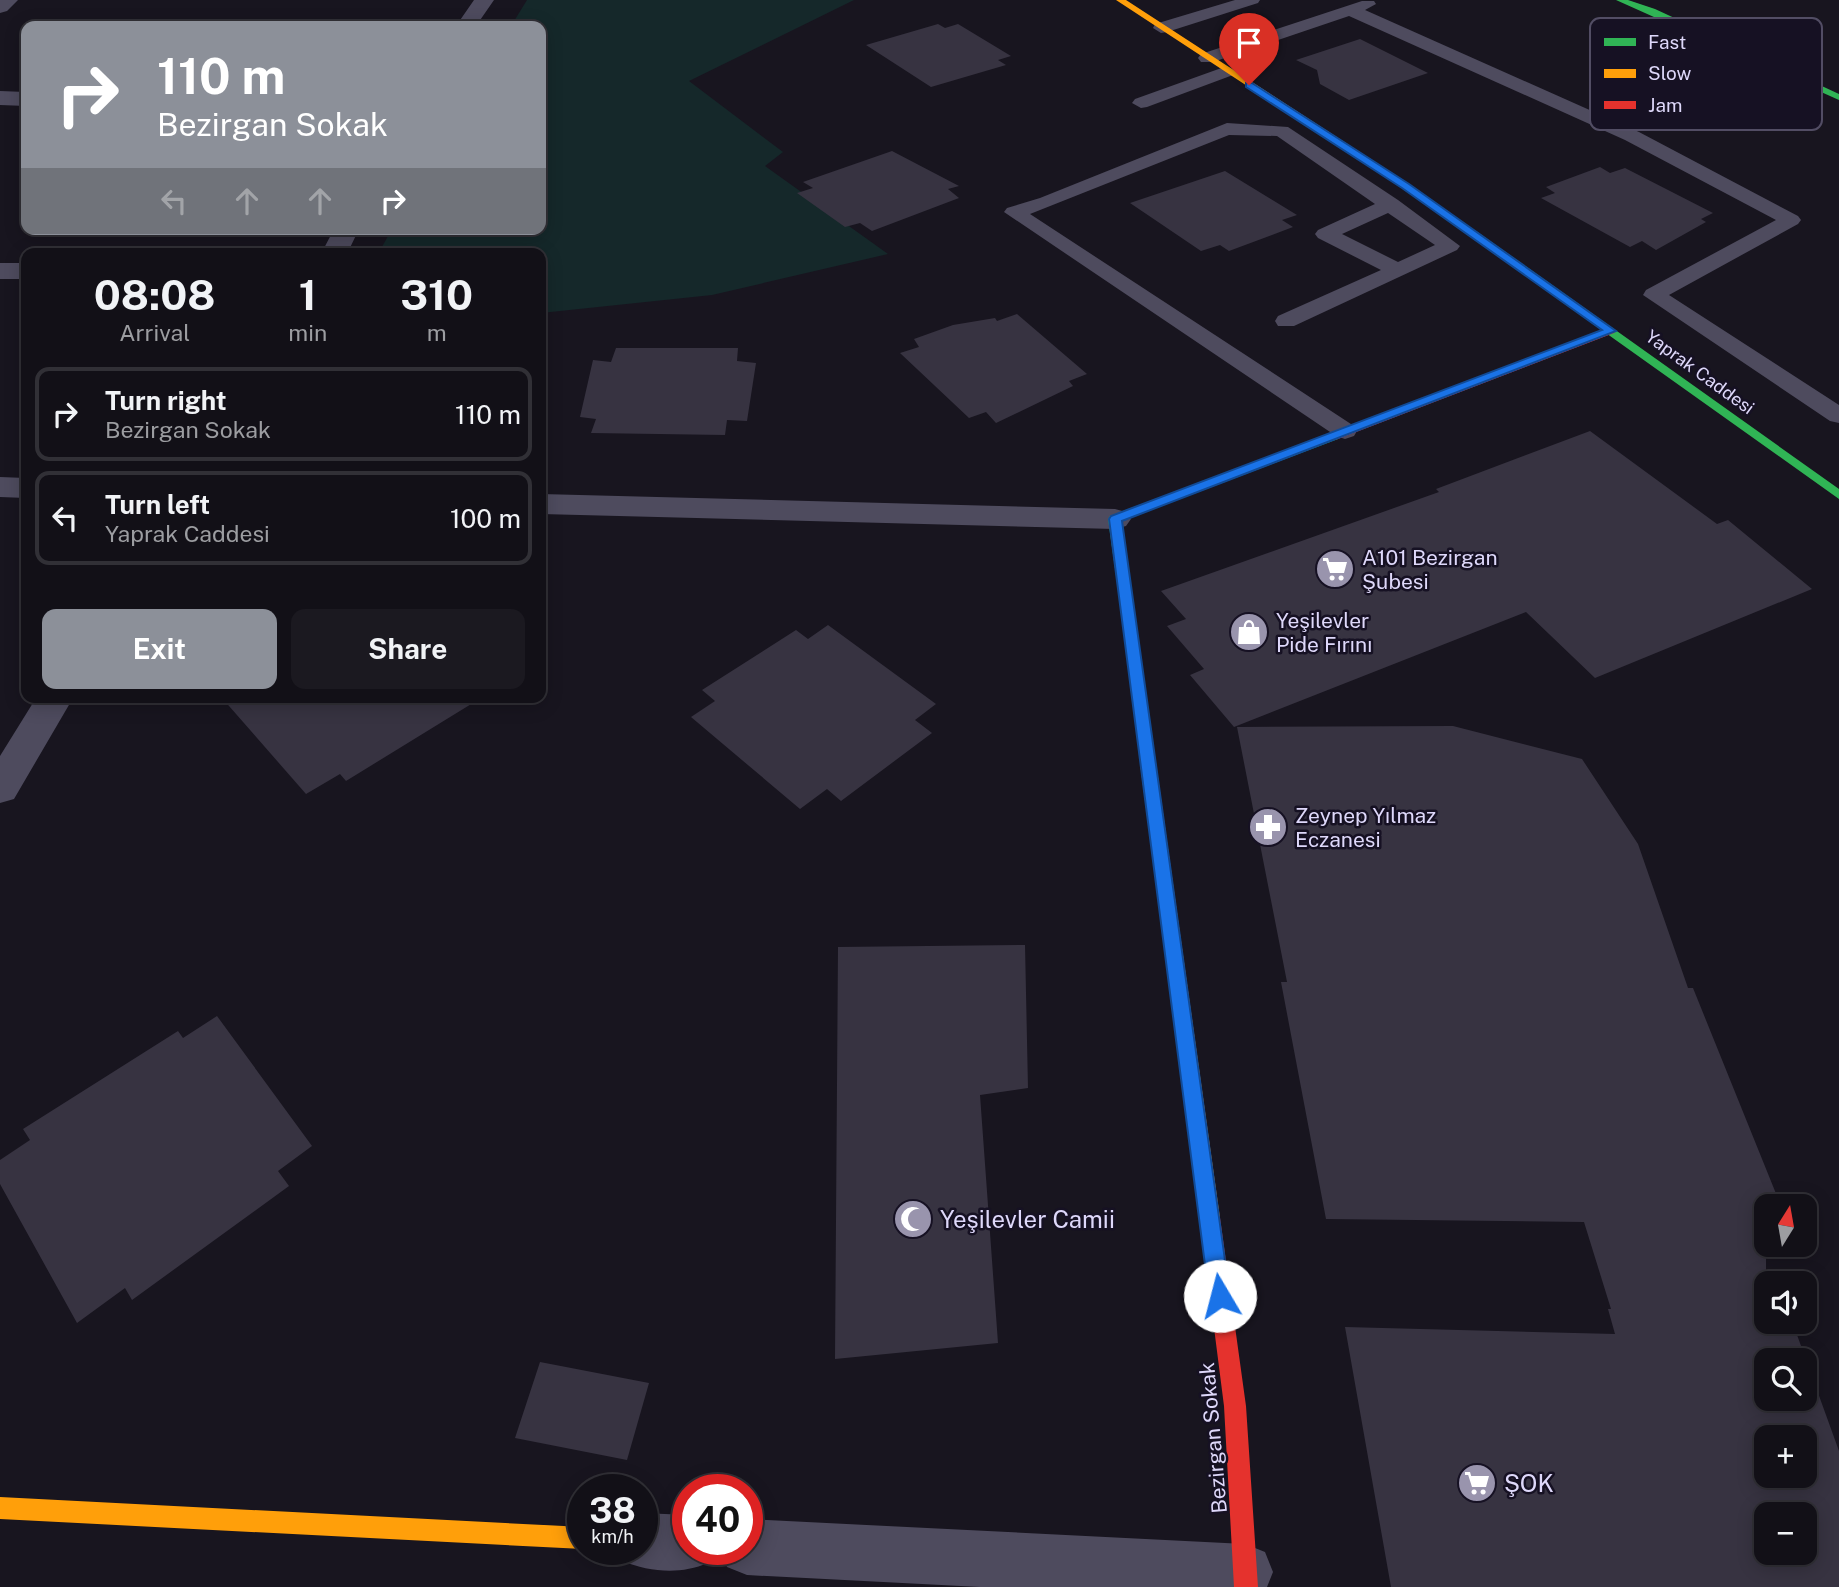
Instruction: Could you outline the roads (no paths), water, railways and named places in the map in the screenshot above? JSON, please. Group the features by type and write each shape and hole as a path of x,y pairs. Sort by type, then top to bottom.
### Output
{"street":[{"path":"0,7 8,0"},
{"path":"469,21 484,0"},
{"name":"Yaprak Caddesi","path":"1120,0 1406,186 1839,495"},
{"path":"1620,0 1667,18"},
{"path":"1822,89 1839,97"},
{"path":"0,98 21,99"},
{"path":"0,271 21,271"},
{"path":"546,504 1115,519 1610,331"},
{"path":"0,487 21,488"},
{"name":"Bezirgan Sokak","path":"1115,519 1235,1406 1246,1580"},
{"path":"0,788 52,703"},
{"path":"0,1508 567,1537"},
{"path":"763,1548 1246,1580"}],"lane":[{"path":"1161,28 1252,0"},
{"path":"1207,58 1375,1 1373,0"},
{"path":"1350,10 1590,117"},
{"path":"1141,103 1227,71"},
{"path":"1286,321 1450,246 1281,131 1227,129 1047,202 1014,212 1345,431"},
{"path":"1619,130 1791,220 1654,295 1839,416"},
{"path":"1391,204 1325,234 1398,270"}],"place":[{"name":"A101 Bezirgan Şubesi","path":"1335,569"},
{"name":"Yeşilevler Pide Fırını","path":"1249,632"},
{"name":"Zeynep Yılmaz Eczanesi","path":"1268,827"},
{"name":"Yeşilevler Camii","path":"913,1219"},
{"name":"ŞOK","path":"1477,1483"}]}
